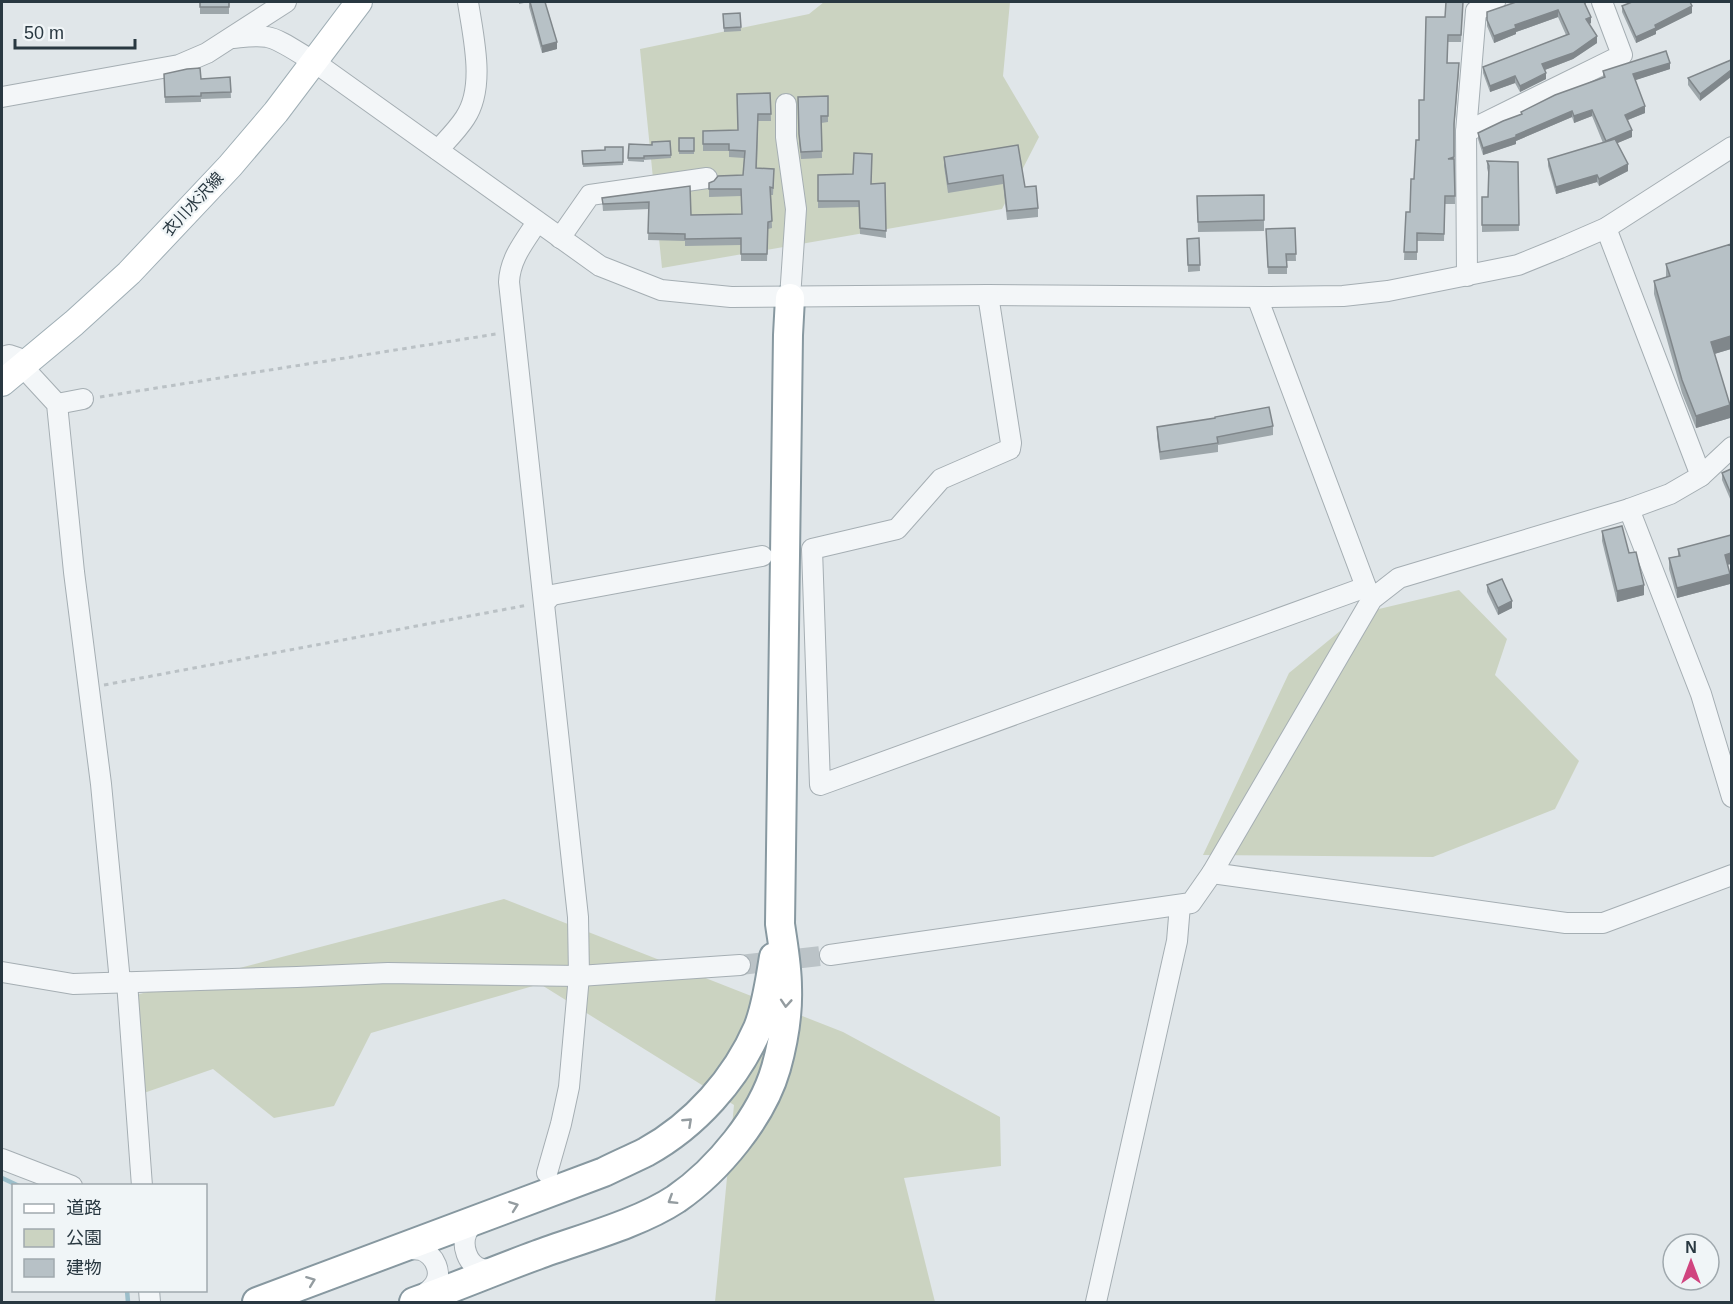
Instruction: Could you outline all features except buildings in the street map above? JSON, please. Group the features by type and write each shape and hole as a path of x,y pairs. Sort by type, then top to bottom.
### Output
{"highway":[{"path":"416,1302 639,1218 675,1199 711,1169 737,1139 759,1109 776,1069 785,1024 787,987 780,924 790,298"},
{"path":"257,1302 604,1172 647,1151 684,1126 738,1067 758,1027 769,988 780,924"}],"main road":[{"name":"衣川水沢線","path":"2,383 12,361 74,323 129,273 230,166 276,112 359,2"}],"street":[{"path":"2,97 179,65 233,38 286,2"},
{"path":"438,150 466,117 474,97 477,65 468,2"},
{"path":"1467,276 1466,132 1476,11 1495,2"},
{"path":"1466,132 1622,55 1602,2"},
{"path":"233,38 253,36 278,40 293,51 314,61 600,266 661,290 731,297 988,295 1257,297 1343,296 1388,291 1518,265 1606,228 1731,147"},
{"path":"786,104 786,137 796,209 790,298"},
{"path":"560,238 590,195 706,178"},
{"path":"537,222 515,256 509,282 577,905 579,976 569,1087 547,1173"},
{"path":"1606,228 1701,476"},
{"path":"988,295 1010,449 941,479 897,529 812,549 820,785 1369,593 1399,578 1629,509 1670,494 1701,476 1731,447"},
{"path":"1257,297 1369,593"},
{"path":"12,361 57,404 74,572 123,982 142,1184"},
{"path":"57,404 83,399"},
{"path":"1629,509 1701,694 1731,797"},
{"path":"545,602 552,595 762,556"},
{"path":"830,955 1191,903 1212,873 1369,593"},
{"path":"1212,873 1566,923 1603,923 1731,875"},
{"path":"1096,1302 1177,941 1180,905"},
{"path":"2,972 73,984 388,973 579,976 740,965"},
{"path":"2,1159 69,1184"},
{"path":"476,1220 466,1232 464,1243 466,1255 481,1269 497,1270"},
{"path":"399,1248 420,1250 435,1261 438,1273 435,1284 416,1302"}],"path":[{"path":"83,399 514,331"},
{"path":"88,688 545,602"}],"green space":[{"path":"824,2 1010,2 1003,76 1039,137 1002,209 662,268 640,49 809,14"},
{"path":"1459,590 1507,639 1495,675 1579,761 1555,809 1433,857 1203,855 1289,673 1362,613"},
{"path":"504,899 843,1032 1000,1117 1001,1166 904,1178 935,1302 715,1302 734,1105 540,984 371,1033 334,1106 274,1118 213,1069 141,1094 128,997"}],"waterway":[{"path":"2,1178 15,1184"},
{"path":"127,1292 128,1302"}],"tunnel":[{"path":"740,965 830,955"}]}
